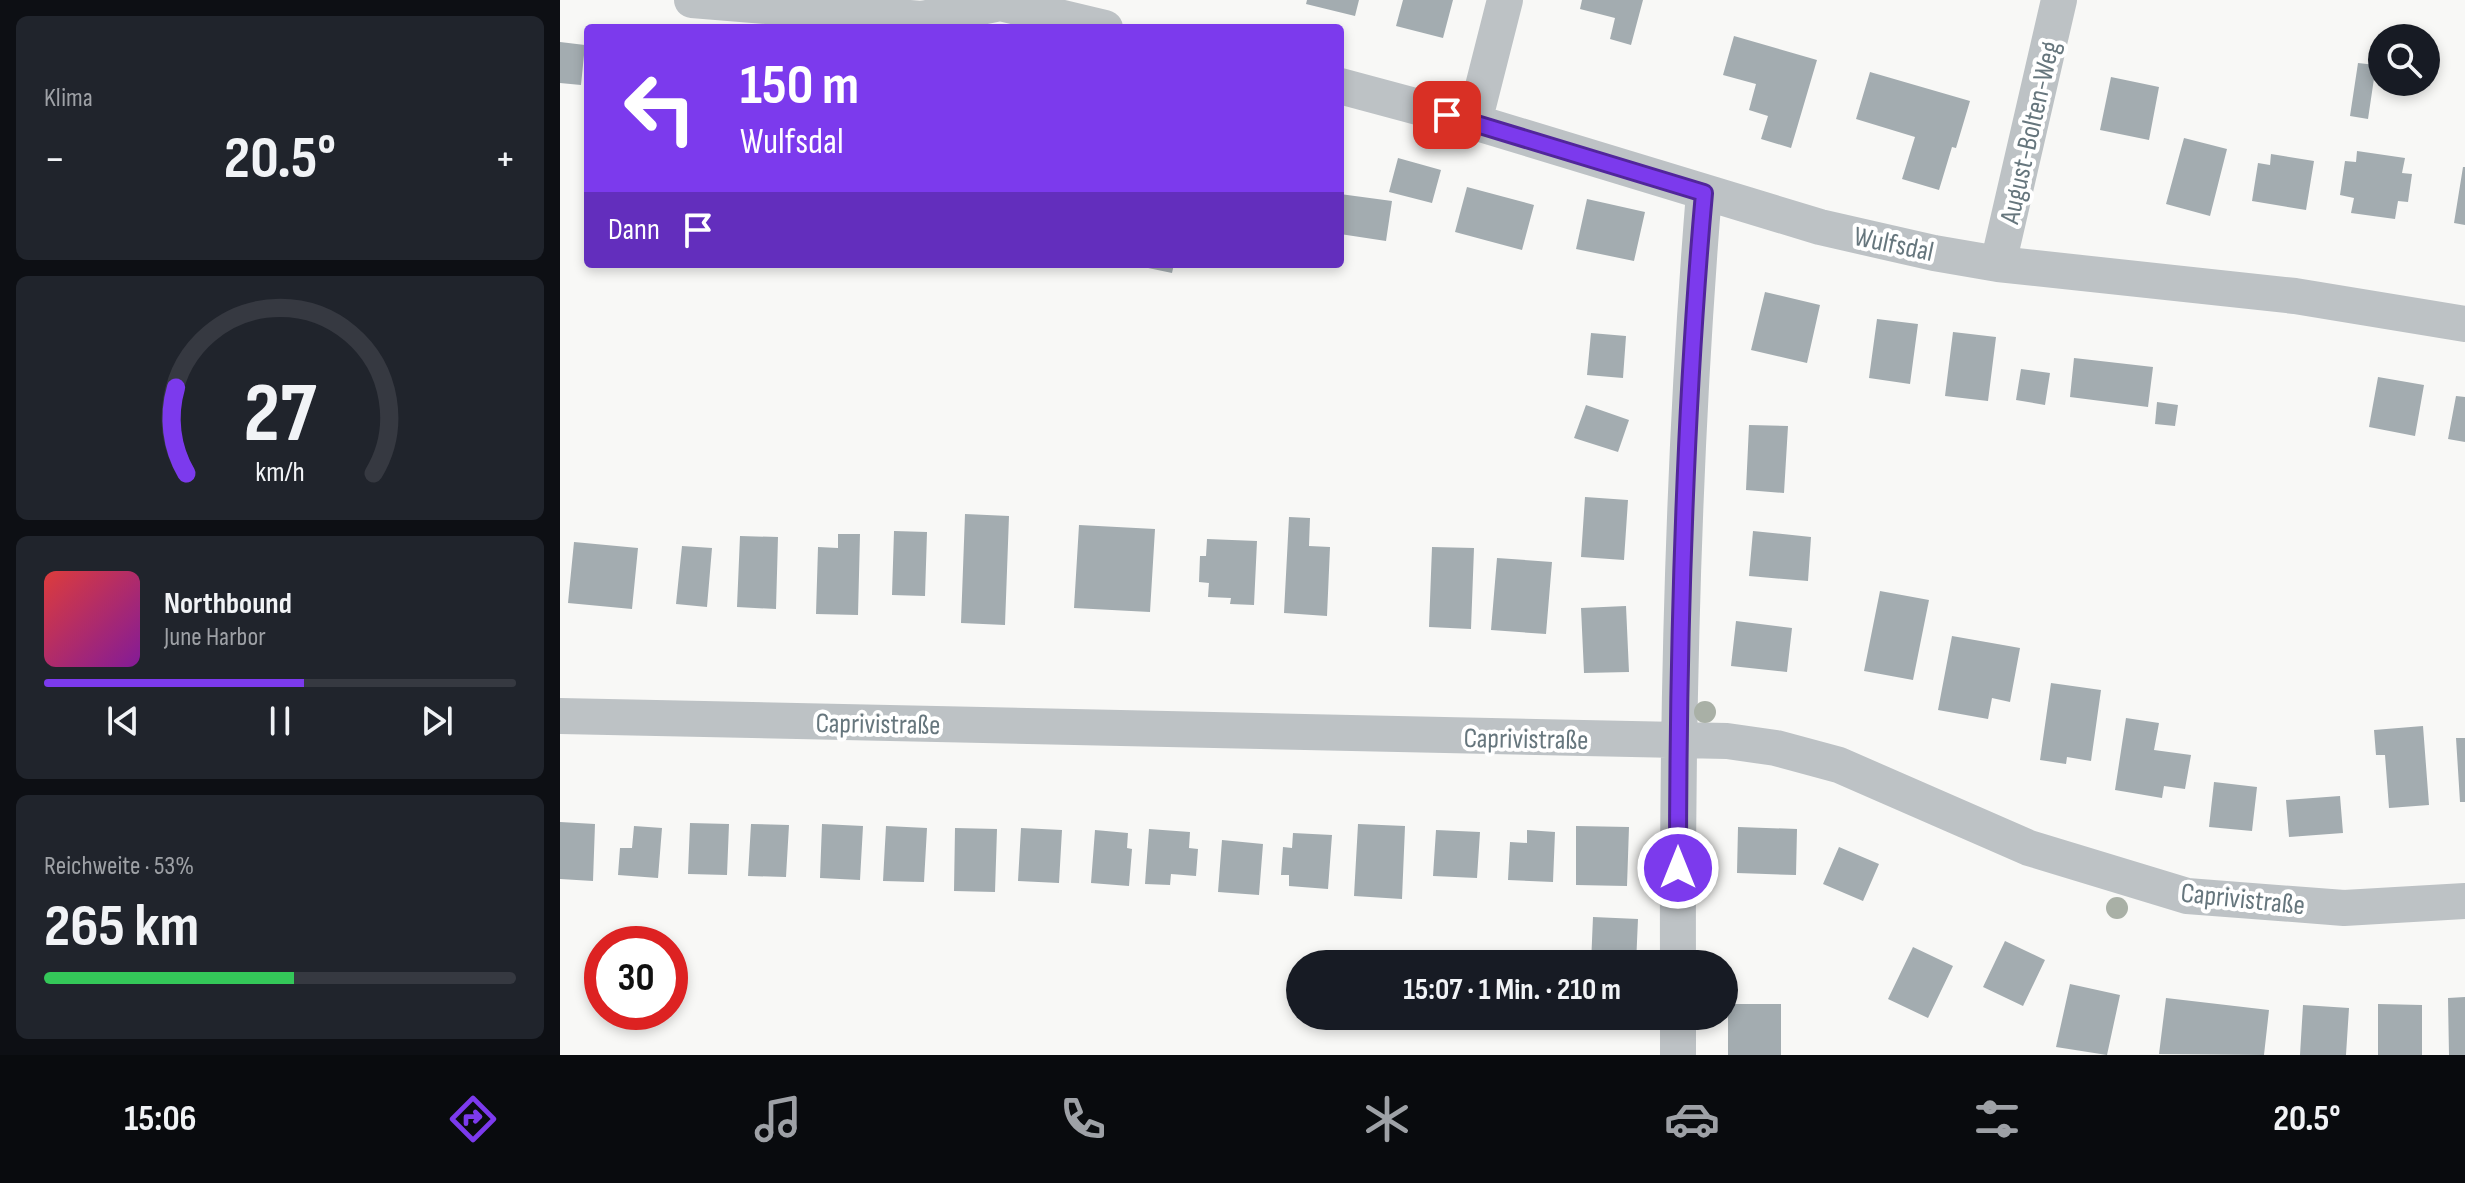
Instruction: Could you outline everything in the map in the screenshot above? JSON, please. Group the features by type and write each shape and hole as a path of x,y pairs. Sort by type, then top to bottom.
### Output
{"street":[{"path":"692,0 922,19 1000,2 1089,24"},
{"path":"1474,122 1505,0"},
{"name":"August-Bolten-Weg","path":"1998,264 2059,0"},
{"name":"Wulfsdal","path":"1344,87 1474,122 1820,227 1934,253 1998,264 2295,296 2465,324"},
{"path":"1678,950 1678,741 1692,343 1704,193"},
{"name":"Caprivistraße","path":"560,716 1727,741 1776,748 1839,765 2029,848 2187,896 2344,908 2465,901"},
{"path":"1678,1030 1678,1055"}],"building":[{"path":"1307,0 1359,0 1355,16 1306,4"},
{"path":"1403,0 1453,0 1443,38 1396,26"},
{"path":"1582,0 1643,0 1631,45 1610,39 1615,18 1580,9"},
{"path":"1734,36 1817,60 1791,148 1761,139 1768,116 1749,110 1756,84 1723,75"},
{"path":"560,42 584,45 581,85 560,83"},
{"path":"2358,63 2368,64 2368,96 2371,96 2368,119 2350,116"},
{"path":"1870,72 1970,101 1939,190 1902,179 1915,137 1856,119"},
{"path":"2111,77 2159,87 2149,140 2100,130"},
{"path":"2184,138 2227,149 2210,216 2166,204"},
{"path":"2357,151 2405,158 2402,173 2412,174 2408,202 2398,201 2395,219 2351,213 2354,198 2340,195 2345,161 2356,162"},
{"path":"2271,154 2314,161 2306,210 2252,201 2258,163 2270,165"},
{"path":"1398,158 1441,170 1432,203 1389,192"},
{"path":"2465,167 2465,225 2454,223"},
{"path":"1467,187 1534,205 1522,250 1455,232"},
{"path":"1344,195 1392,201 1386,241 1344,235"},
{"path":"1587,199 1645,212 1634,261 1576,249"},
{"path":"1148,268 1173,268 1172,273"},
{"path":"1765,292 1820,305 1807,363 1751,350"},
{"path":"1877,319 1918,324 1910,384 1869,378"},
{"path":"1953,332 1996,337 1988,401 1945,396"},
{"path":"1591,333 1626,336 1623,378 1587,375"},
{"path":"2074,358 2153,367 2148,407 2070,397"},
{"path":"2021,369 2050,373 2045,405 2016,400"},
{"path":"2378,377 2424,385 2415,436 2369,427"},
{"path":"2456,396 2465,397 2465,442 2448,439"},
{"path":"2157,402 2178,405 2175,426 2155,424"},
{"path":"1586,405 1629,420 1618,452 1574,438"},
{"path":"1749,425 1788,426 1784,493 1746,490"},
{"path":"1585,497 1628,500 1624,560 1581,557"},
{"path":"965,514 1009,516 1005,625 961,623"},
{"path":"1289,517 1310,518 1309,546 1330,547 1327,616 1284,613"},
{"path":"1079,525 1155,529 1150,612 1074,608"},
{"path":"894,531 927,532 925,596 892,595"},
{"path":"1753,531 1811,537 1808,581 1749,576"},
{"path":"838,534 860,534 858,615 816,614 818,547 838,548"},
{"path":"740,536 778,537 776,609 737,607"},
{"path":"1207,539 1257,541 1254,605 1230,604 1231,598 1208,597 1209,583 1199,582 1200,556 1206,556"},
{"path":"574,542 638,548 632,609 568,603"},
{"path":"682,546 712,548 707,607 676,604"},
{"path":"1432,547 1474,548 1471,629 1429,627"},
{"path":"1497,558 1552,562 1546,634 1491,630"},
{"path":"1880,591 1929,600 1913,680 1864,671"},
{"path":"1626,606 1629,672 1584,673 1581,608"},
{"path":"1736,621 1792,628 1787,672 1731,666"},
{"path":"1952,636 2020,648 2010,702 1992,698 1988,719 1938,710"},
{"path":"2051,683 2101,690 2091,761 2067,757 2066,764 2040,760"},
{"path":"2126,718 2159,723 2154,750 2191,755 2185,789 2164,786 2162,798 2115,790"},
{"path":"2423,726 2429,805 2389,808 2385,755 2376,755 2374,730"},
{"path":"2456,738 2465,738 2465,802 2460,802"},
{"path":"2214,782 2257,787 2252,831 2209,827"},
{"path":"2340,796 2343,833 2289,837 2286,800"},
{"path":"560,822 595,824 593,881 560,879"},
{"path":"690,823 729,824 727,875 688,874"},
{"path":"751,824 789,825 786,877 748,876"},
{"path":"822,824 863,826 860,880 820,878"},
{"path":"1358,824 1405,826 1402,899 1354,896"},
{"path":"634,826 662,828 658,878 618,875 620,848 632,848"},
{"path":"886,826 927,828 924,882 883,881"},
{"path":"1576,826 1629,827 1627,886 1576,885"},
{"path":"1738,827 1797,829 1796,875 1737,873"},
{"path":"955,828 997,829 995,892 954,891"},
{"path":"1021,828 1062,830 1059,883 1018,881"},
{"path":"1149,829 1190,832 1189,848 1198,849 1196,876 1171,874 1170,885 1145,884"},
{"path":"1095,830 1128,833 1127,848 1132,849 1129,886 1091,883"},
{"path":"1436,830 1480,832 1477,878 1433,876"},
{"path":"1527,830 1555,832 1553,882 1508,880 1510,842 1527,843"},
{"path":"1293,833 1332,835 1328,889 1289,886 1289,875 1281,875 1283,847 1292,848"},
{"path":"1222,840 1263,844 1259,895 1218,892"},
{"path":"1839,847 1879,864 1863,901 1823,884"},
{"path":"1593,917 1638,919 1637,950 1592,950"},
{"path":"2005,941 2045,960 2023,1006 1983,987"},
{"path":"1913,947 1953,966 1928,1018 1888,999"},
{"path":"2070,984 2120,995 2107,1055 2056,1047"},
{"path":"2465,997 2465,1055 2449,1055 2448,998"},
{"path":"2166,998 2269,1010 2264,1055 2159,1054"},
{"path":"1738,1004 1781,1004 1781,1055 1728,1055 1728,1030 1738,1030"},
{"path":"2378,1004 2422,1005 2422,1055 2378,1055"},
{"path":"2303,1005 2349,1008 2346,1055 2300,1055"}],"route":[{"path":"1447,115 1704,193 1690,374 1678,741 1678,868"}]}
